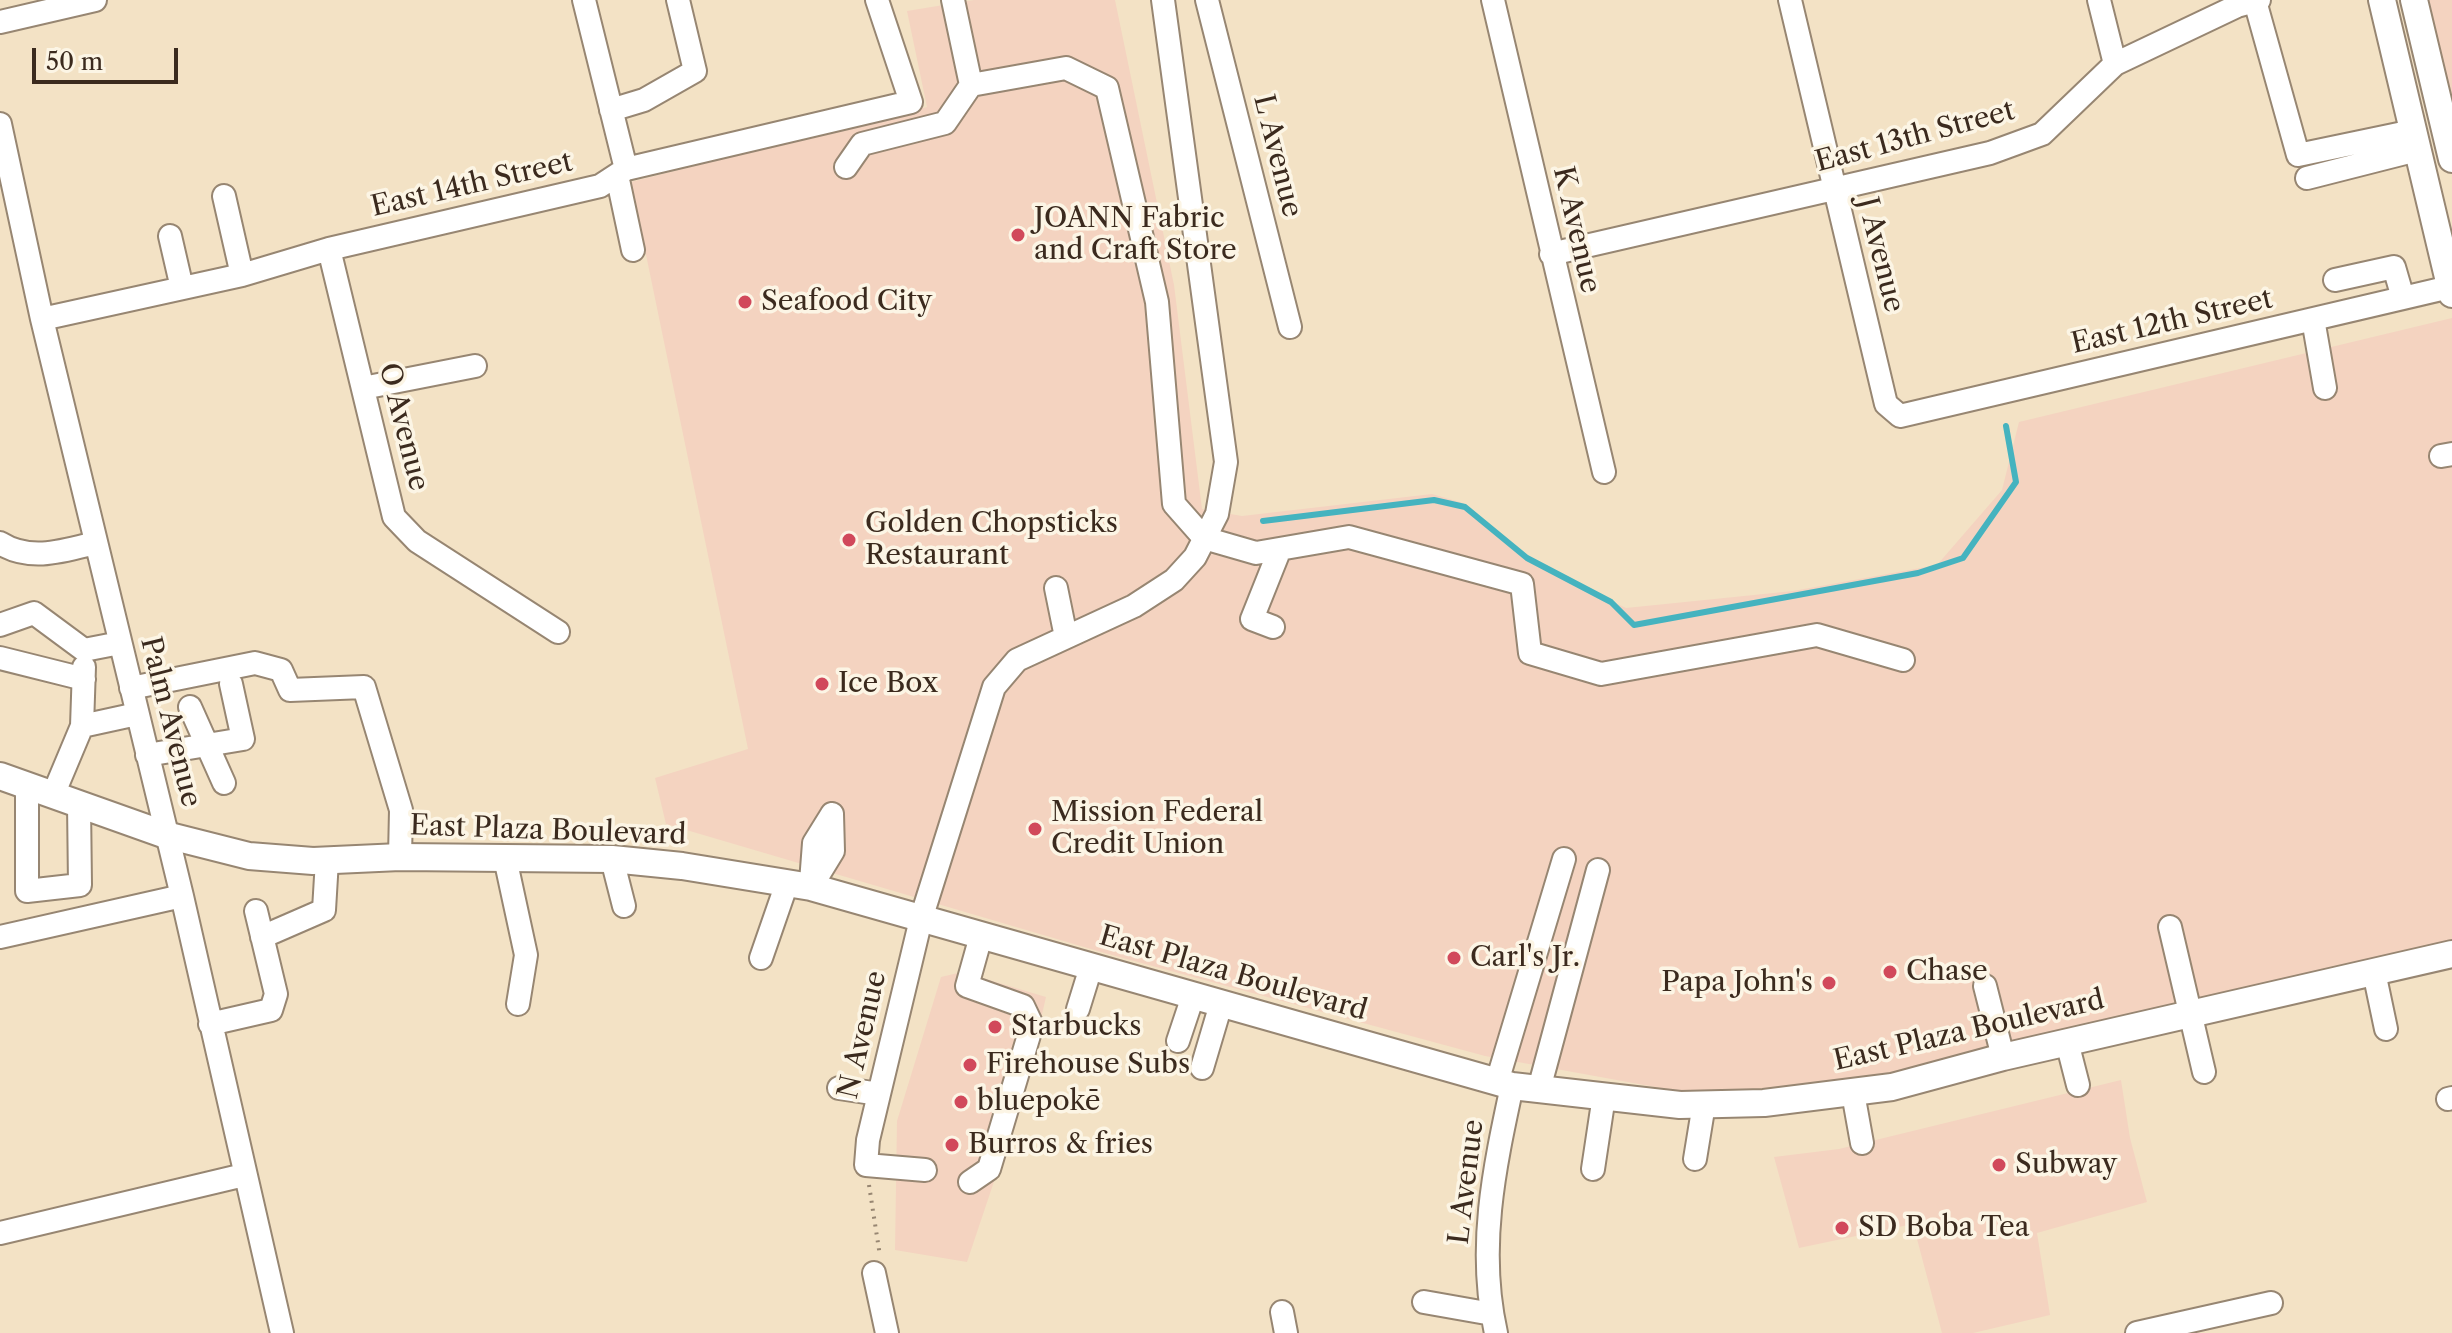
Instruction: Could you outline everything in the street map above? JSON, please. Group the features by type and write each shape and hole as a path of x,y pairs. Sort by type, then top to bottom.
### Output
{"main road":[{"path":"2382,0 2451,290"},
{"path":"2414,0 2452,155"},
{"name":"East Plaza Boulevard","path":"0,776 166,835 249,856 327,860 400,857 612,859 682,866 799,885 1504,1084 1704,1104 1764,1103 1892,1087 2003,1057 2452,954"}],"street":[{"path":"0,22 95,0"},
{"path":"584,0 611,110 633,250"},
{"path":"611,110 644,100 695,71 678,0"},
{"name":"East 14th Street","path":"42,319 242,275 329,249 600,186 621,172 911,102 877,0"},
{"path":"953,0 971,85"},
{"name":"N Avenue","path":"866,1165 879,1094 921,919 994,687 1017,660 1134,606 1174,580 1195,557 1217,514 1226,462 1163,0"},
{"name":"L Avenue","path":"1207,0 1290,327"},
{"name":"K Avenue","path":"1493,0 1604,472"},
{"name":"J Avenue","path":"1790,0 1886,404 1900,416 1908,414"},
{"path":"2099,0 2115,64"},
{"path":"2257,0 2298,155 2415,141"},
{"name":"East 13th Street","path":"1551,254 1990,153 2042,134 2115,64 2237,6 2257,0"},
{"path":"846,167 862,144 945,123 971,85 1066,68 1107,88 1157,302 1174,504 1204,538 1256,553 1349,537 1522,584 1530,653 1601,674 1817,635 1903,660"},
{"name":"Palm Avenue","path":"0,124 42,319 182,896 282,1333"},
{"path":"2307,178 2415,141"},
{"path":"224,196 242,275"},
{"path":"170,236 182,288"},
{"name":"O Avenue","path":"329,249 394,517 417,541 558,632"},
{"path":"2335,280 2394,267 2403,298"},
{"name":"East 12th Street","path":"1908,414 2403,298 2451,290"},
{"path":"2313,319 2325,388"},
{"path":"363,388 475,366"},
{"path":"0,543 11,550 40,554 95,543"},
{"path":"1273,627 1252,619 1280,549"},
{"path":"1056,588 1066,637"},
{"path":"0,625 34,613 84,650 120,643"},
{"path":"53,795 82,726 84,650"},
{"path":"0,658 84,679"},
{"path":"131,688 255,663 281,670 290,690 364,687 401,810 400,857"},
{"path":"147,755 243,739 231,684"},
{"path":"190,707 224,783"},
{"path":"82,726 137,714"},
{"path":"27,786 27,891 80,885 79,804"},
{"path":"505,858 526,955 518,1004"},
{"path":"612,859 624,906"},
{"name":"L Avenue","path":"1494,1324 1485,1242 1504,1084 1564,859"},
{"path":"262,937 324,910 327,860"},
{"path":"1539,1089 1598,870"},
{"path":"761,958 799,885"},
{"path":"0,937 182,896"},
{"path":"210,1024 271,1010 276,994 256,911"},
{"path":"2170,927 2204,1072"},
{"path":"970,1182 989,1169 1032,1025 1023,1006 967,986 981,936"},
{"path":"1078,1009 1091,967"},
{"path":"2374,972 2386,1029"},
{"path":"1985,986 2003,1057"},
{"path":"1178,1041 1193,996"},
{"path":"1202,1068 1221,1004"},
{"path":"2067,1042 2078,1085"},
{"path":"839,1088 879,1094"},
{"path":"1853,1093 1862,1143"},
{"path":"1593,1169 1604,1096"},
{"path":"1695,1159 1704,1104"},
{"path":"866,1165 925,1170"},
{"path":"0,1233 244,1175"},
{"path":"874,1273 887,1333"},
{"path":"1424,1302 1494,1324"},
{"path":"2137,1333 2190,1326 2271,1303"}],"path":[{"path":"866,1165 884,1271 874,1273"}],"shaded area":[{"path":"974,0 1115,0 1174,285 1202,509 1242,516 1432,494 1463,503 1550,573 1626,608 1793,591 1937,565 2002,490 2019,422 2452,318 2452,944 1943,1063 1820,1088 1677,1091 1485,1056 1101,952 666,824 655,778 748,749 631,182 927,107 907,11"},
{"path":"2428,0 2452,0 2452,101 2443,64"},
{"path":"962,972 1046,997 1024,1092 967,1262 895,1250 897,1121 941,977"},
{"path":"2121,1080 2130,1138 2147,1202 2037,1233 2050,1315 1973,1333 1942,1333 1913,1224 1799,1248 1774,1157 1839,1149"}],"waterway":[{"path":"1263,521 1434,500 1465,507 1527,558 1611,602 1634,625 1918,573 1963,558 2016,482 2006,426"}],"place":[{"name":"JOANN Fabric and Craft Store","path":"1018,235"},
{"name":"Seafood City","path":"745,302"},
{"name":"Golden Chopsticks Restaurant","path":"849,540"},
{"name":"Ice Box","path":"822,684"},
{"name":"Mission Federal Credit Union","path":"1035,829"},
{"name":"Carl's Jr.","path":"1454,958"},
{"name":"Chase","path":"1890,972"},
{"name":"Papa John's","path":"1829,983"},
{"name":"Starbucks","path":"995,1027"},
{"name":"Firehouse Subs","path":"970,1065"},
{"name":"bluepokē","path":"961,1102"},
{"name":"Burros & fries","path":"952,1145"},
{"name":"Subway","path":"1999,1165"},
{"name":"SD Boba Tea","path":"1842,1228"}]}
